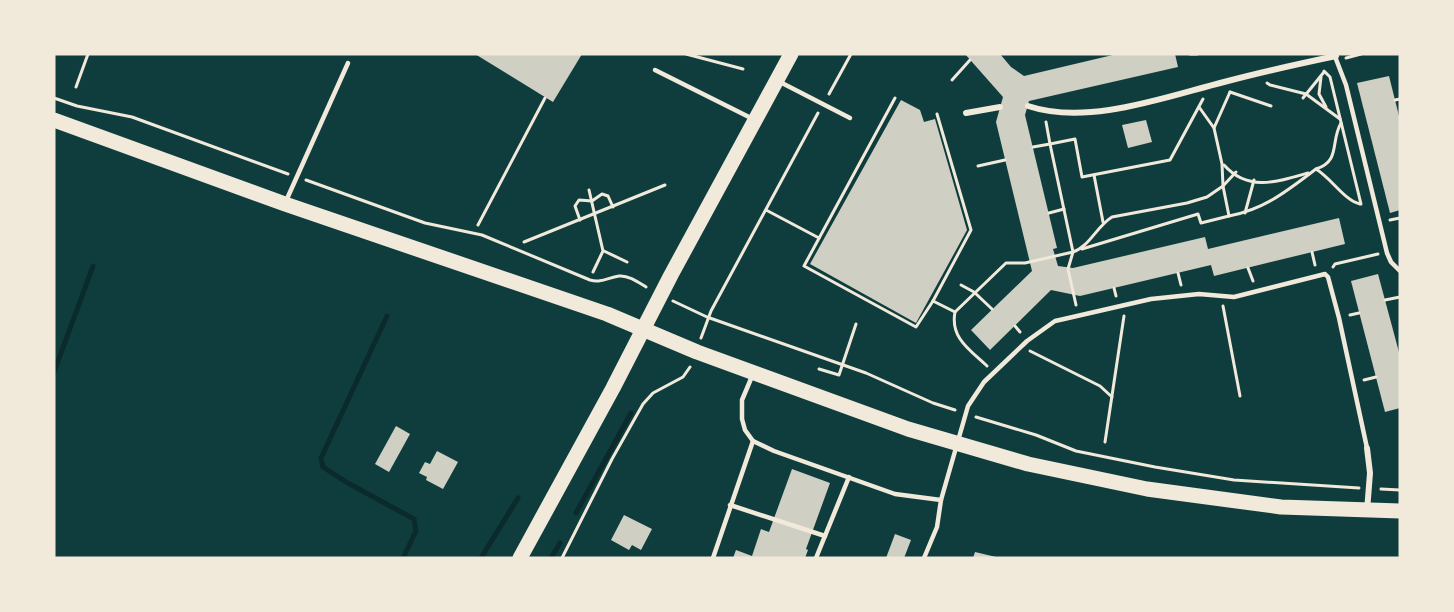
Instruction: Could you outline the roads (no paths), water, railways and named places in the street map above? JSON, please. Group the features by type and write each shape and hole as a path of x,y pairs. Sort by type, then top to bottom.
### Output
{"main road":[{"path":"520,558 791,54"},
{"path":"54,120 285,204 566,299 697,352 908,429 1028,464 1147,489 1281,507 1400,511"}],"street":[{"path":"1028,106 1044,111 1114,109 1335,55"},
{"path":"966,113 1000,107"},
{"path":"1367,448 1370,489 1367,511"}],"lane":[{"path":"1335,55 1346,85 1387,253 1391,262 1400,271"},
{"path":"285,204 348,63"},
{"path":"655,70 756,120"},
{"path":"777,81 850,118"},
{"path":"924,558 937,527 941,500 968,406 984,382 1023,345 1054,321 1078,315 1151,299 1198,294 1234,297 1325,274 1328,277 1339,318 1367,448"},
{"path":"753,373 742,400 742,419 745,430 753,441 774,451 895,494 941,500"},
{"path":"713,558 753,441"},
{"path":"816,557 849,477"},
{"path":"730,505 825,536"}],"waterway":[{"path":"54,372 93,266"},
{"path":"387,316 321,458 323,467 414,519 416,531 403,558"},
{"path":"576,513 631,413"},
{"path":"481,558 518,498"},
{"path":"551,558 560,543"}]}
